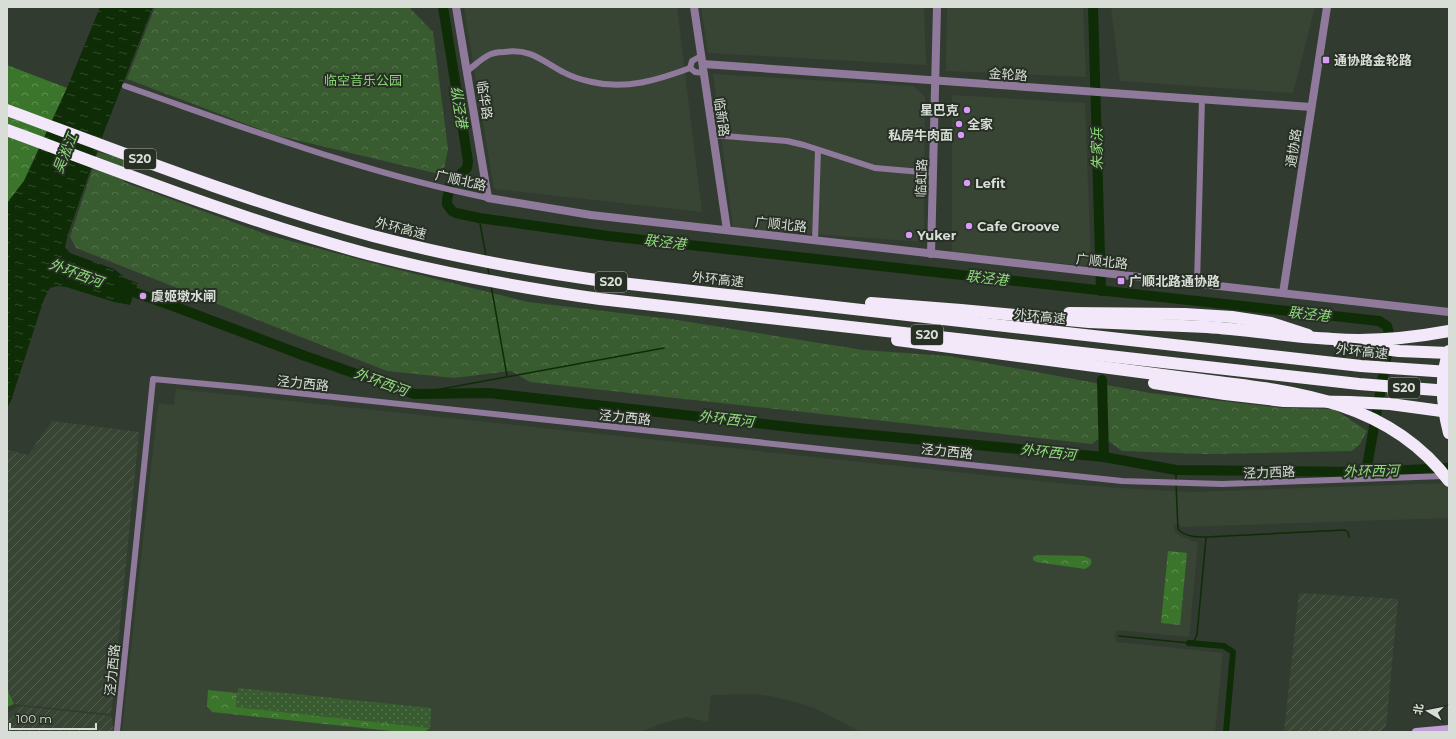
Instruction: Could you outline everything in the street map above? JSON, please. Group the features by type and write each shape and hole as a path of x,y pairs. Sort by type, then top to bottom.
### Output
{"highway":[{"name":"外环高速","path":"7,110 202,182 274,206 373,236 480,261 603,281 1361,366 1449,372"},
{"name":"S20","path":"7,130 196,200 268,224 368,254 484,281 593,298 1359,384 1449,391"},
{"path":"730,295 893,304 1089,322 1254,330 1314,338 1356,340 1400,338 1449,331"},
{"path":"728,313 892,339 1241,385 1287,393 1347,407 1382,423 1408,439 1425,453 1449,481"},
{"path":"1001,314 1185,314 1232,316 1271,323 1334,342 1399,351 1449,352 1446,360 1443,390 1445,419 1449,433"},
{"path":"1000,354 1090,373 1262,399 1296,402 1365,402 1449,412"}],"main road":[{"path":"1416,732 1449,729"}],"street":[{"name":"临华路","path":"456,7 488,198"},
{"name":"临新路","path":"694,7 727,230"},
{"name":"临虹路","path":"931,254 937,7"},
{"name":"通协路","path":"1283,293 1327,7"},
{"path":"467,71 486,56 495,53 512,51 530,53 564,73 576,78 605,85 620,86 638,84 666,77 690,68"},
{"path":"690,68 692,61 702,60"},
{"name":"金轮路","path":"702,60 935,80 1311,107"},
{"path":"690,68 694,72 704,73"},
{"name":"广顺北路","path":"125,86 302,149 441,188 488,198 591,215 1449,312"},
{"path":"1197,283 1202,99"},
{"path":"713,135 787,141 876,168 933,173"},
{"path":"815,240 818,150"},
{"name":"泾力西路","path":"117,731 153,379 1122,481 1176,484 1222,484 1449,476"}],"shaded area":[{"path":"464,7 677,7 702,212 494,189"},
{"path":"701,7 924,7 926,65 708,53"},
{"path":"947,7 1083,7 1086,77 946,71"},
{"path":"1111,7 1315,7 1293,93 1120,81"},
{"path":"713,74 913,86 925,97 924,242 733,228"},
{"path":"952,95 1085,103 1091,266 952,253"},
{"path":"176,389 1068,484 1135,489 1193,492 1449,483 1449,518 1180,527 1180,524 1174,524 1176,533 1198,543 1189,637 1117,630 1114,637 1117,642 1223,653 1215,732 861,732 816,709 799,703 754,694 711,695 708,722 686,717 640,732 122,732 157,413 159,403 174,405"},
{"path":"52,421 139,432 111,714 14,704 7,689 7,450 28,455"},
{"path":"1299,593 1398,599 1386,727 1379,732 1284,732"},
{"path":"19,706 111,716 114,732 7,732 7,713"}],"green space":[{"name":"临空音乐公园","path":"155,7 409,7 433,32 448,149 443,175 275,135 127,79"},
{"path":"7,65 67,88 24,181 7,203"},
{"path":"98,152 129,160 124,182 268,235 528,302 671,319 863,350 949,356 1150,393 1283,408 1334,409 1367,431 1360,444 1352,451 1206,454 1122,451 1110,442 1097,440 1092,444 530,382 511,371 454,378 387,371 76,248 70,237"},
{"path":"1168,551 1187,553 1180,625 1161,623"},
{"path":"1037,555 1084,556 1091,559 1091,564 1085,569 1036,562 1033,560 1033,557"},
{"path":"238,688 431,708 430,728 236,707"},
{"path":"7,689 14,704 7,707"},
{"path":"208,690 237,693 236,707 430,728 424,732 401,732 212,712 207,706"}],"water":[{"name":"吴淞江","path":"100,7 153,7 104,132 68,234 65,247 70,253 114,269 127,279 138,283 130,305 114,302 66,287 58,286 50,288 44,299 11,401 7,408 7,203 24,181 67,88"}],"waterway":[{"name":"联泾港","path":"443,7 468,161 467,168 450,185 447,204 452,211 479,218 608,236 1379,321 1387,326 1390,337 1366,472"},
{"name":"朱家浜","path":"1093,7 1101,291"},
{"path":"479,218 486,256"},
{"path":"488,268 489,276"},
{"path":"491,285 507,376"},
{"name":"外环西河","path":"122,288 305,356 414,394 489,393 808,429 1104,457 1176,470 1366,472 1449,468"},
{"path":"414,394 664,348"},
{"path":"1102,380 1104,457"},
{"path":"1176,470 1176,480"},
{"path":"1176,484 1178,529 1184,534 1195,537 1206,537 1345,530 1348,532 1349,537"},
{"path":"1119,636 1189,643 1194,641 1197,635 1206,538"},
{"path":"1189,643 1224,646 1233,652 1226,732"}],"place":[{"name":"通协路金轮路","path":"1326,60"},
{"name":"星巴克","path":"967,110"},
{"name":"全家","path":"959,124"},
{"name":"私房牛肉面","path":"961,135"},
{"name":"Lefit","path":"967,183"},
{"name":"Cafe Groove","path":"969,226"},
{"name":"Yuker","path":"909,235"},
{"name":"广顺北路通协路","path":"1121,281"},
{"name":"虞姬墩水闸","path":"143,296"}],"water label":[{"name":"纵泾港","path":"459,107"}]}
